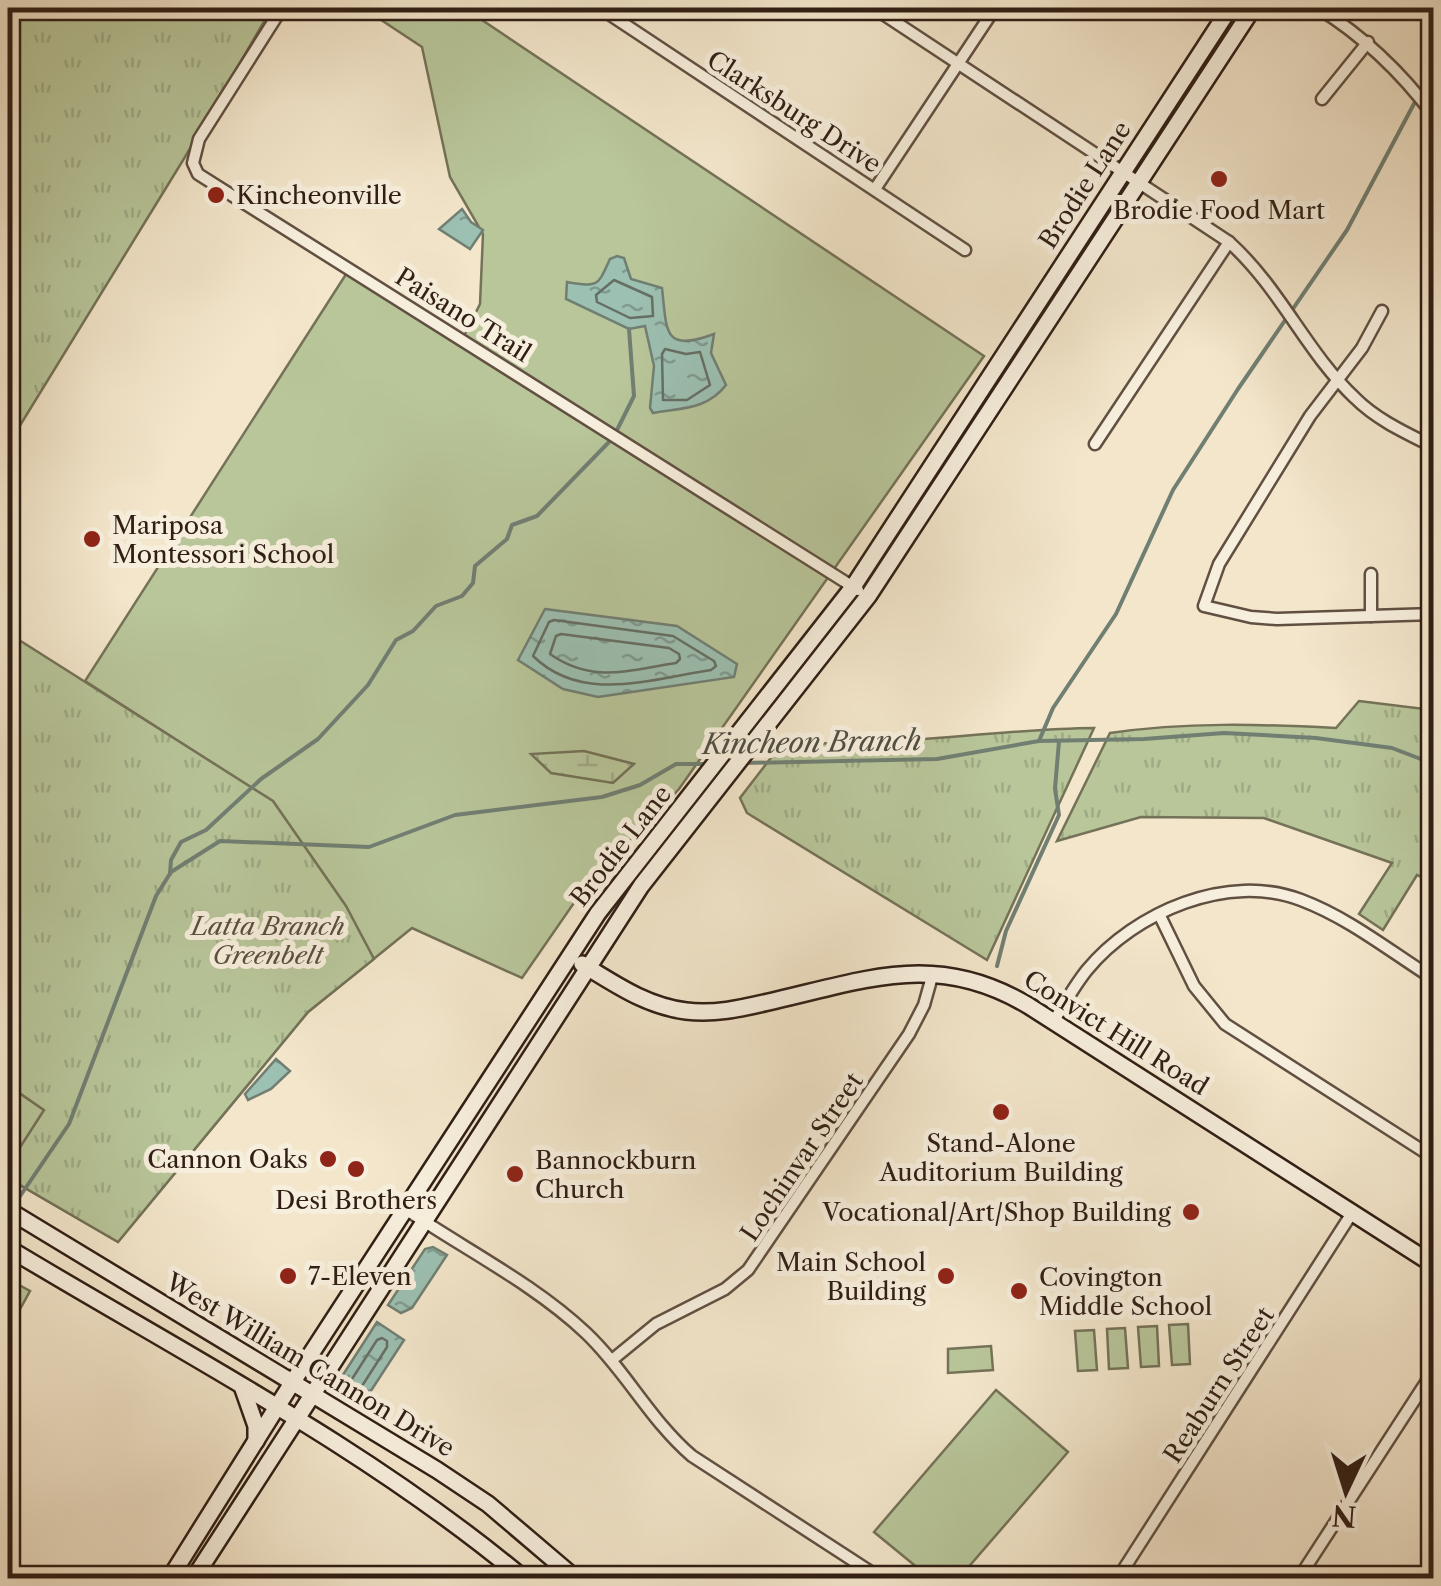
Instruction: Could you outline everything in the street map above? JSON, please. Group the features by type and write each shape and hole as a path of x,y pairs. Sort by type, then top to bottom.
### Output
{"main road":[{"name":"Brodie Lane","path":"194,1578 587,967 853,587 1230,8"},
{"name":"Brodie Lane","path":"170,1578 598,913 660,834 869,595 1253,8"},
{"name":"Convict Hill Road","path":"570,956 652,1004 700,1012 736,1010 895,974 961,976 990,986 1053,1022 1434,1266"},
{"name":"West William Cannon Drive","path":"8,1210 488,1504 576,1578"},
{"path":"8,1248 387,1474 523,1578"},
{"path":"106,1306 120,1279"},
{"path":"243,1389 256,1426 256,1441"}],"street":[{"name":"Paisano Trail","path":"282,8 198,139 192,163 198,174 869,595"},
{"name":"Clarksburg Drive","path":"600,8 965,250"},
{"path":"874,8 1228,242 1266,279 1339,380 1373,414 1434,448"},
{"path":"875,189 995,8"},
{"path":"1318,8 1368,42 1431,113"},
{"path":"1322,99 1368,42"},
{"path":"1095,444 1228,242"},
{"path":"1382,311 1362,348 1310,416 1219,564 1204,606 1251,617 1277,618 1434,614"},
{"path":"1371,574 1371,616"},
{"path":"1053,1022 1087,970 1134,929 1204,897 1230,892 1282,894 1344,922 1434,980"},
{"path":"1160,916 1194,986 1224,1024 1434,1158"},
{"name":"Lochinvar Street","path":"612,1360 656,1324 725,1289 761,1256 909,1034 934,974"},
{"path":"407,1210 554,1307 612,1360 666,1432 692,1456 880,1578"},
{"name":"Reaburn Street","path":"1118,1578 1352,1213"},
{"path":"1299,1578 1434,1370"}],"green space":[{"path":"8,8 272,8 8,445"},
{"name":"Latta Branch Greenbelt","path":"363,8 464,8 984,356 679,789 578,897 522,978 412,928 308,1012 118,1242 8,1178 8,1085 44,1110 273,802 85,681 350,268 463,338 480,304 483,234 450,177 422,47"},
{"name":"Latta Branch Greenbelt","path":"8,633 273,801 346,906 374,959 308,1012 118,1242 8,1178 8,1166 44,1110 8,1085"},
{"path":"1359,701 1433,710 1433,883 1417,875 1383,930 1359,914 1392,863 1264,818 1141,817 1057,841 1110,733 1223,725 1336,728"},
{"path":"1094,728 987,960 747,813 740,798 783,742 861,743"},
{"path":"584,751 634,764 613,783 551,773 531,754"},
{"path":"8,1279 30,1291 8,1331"},
{"path":"1188,1324 1190,1364 1172,1365 1169,1325"},
{"path":"1157,1326 1159,1366 1141,1367 1138,1327"},
{"path":"1125,1328 1128,1368 1109,1369 1107,1329"},
{"path":"1094,1330 1097,1370 1078,1371 1075,1331"},
{"path":"991,1346 993,1370 948,1373 948,1349"},
{"path":"996,1390 1068,1452 959,1578 930,1578 874,1532"}],"water":[{"path":"462,209 483,230 470,249 439,229"},
{"path":"624,258 631,279 662,288 671,335 685,341 714,334 711,353 726,385 719,393 692,406 653,413 650,408 654,366 645,326 629,329 566,299 567,282 596,283 610,259"},
{"path":"545,609 677,626 737,664 734,677 598,697 563,689 518,660"},
{"path":"276,1059 290,1071 271,1089 248,1100 245,1094"},
{"path":"433,1247 447,1255 412,1308 401,1313 388,1305 425,1249"},
{"path":"377,1322 404,1340 363,1403 342,1391 339,1381"}],"waterway":[{"path":"1420,91 1434,59"},
{"path":"1039,741 1053,708 1116,614 1173,490 1347,230 1416,100"},
{"path":"617,430 634,396 629,329"},
{"path":"170,874 171,860 181,842 206,830 261,779 318,739 368,685 396,640 413,631 436,606 462,596 473,583 475,566 507,539 512,525 537,516 609,442"},
{"name":"Kincheon Branch","path":"744,763 937,759 1039,741 1224,733 1316,738 1392,748 1434,764"},
{"path":"997,966 1006,931 1059,815 1055,789 1059,741"},
{"name":"Kincheon Branch","path":"12,1208 69,1124 156,896 171,872 220,841 369,847 455,815 602,797 640,785 676,764 709,764"}],"place":[{"name":"Brodie Food Mart","path":"1219,179"},
{"name":"Kincheonville","path":"216,195"},
{"name":"Mariposa Montessori School","path":"92,539"},
{"name":"Stand-Alone Auditorium Building","path":"1001,1112"},
{"name":"Cannon Oaks","path":"328,1159"},
{"name":"Desi Brothers","path":"356,1169"},
{"name":"Bannockburn Church","path":"515,1174"},
{"name":"Vocational/Art/Shop Building","path":"1191,1212"},
{"name":"7-Eleven","path":"288,1276"},
{"name":"Main School Building","path":"946,1276"},
{"name":"Covington Middle School","path":"1019,1291"}]}
